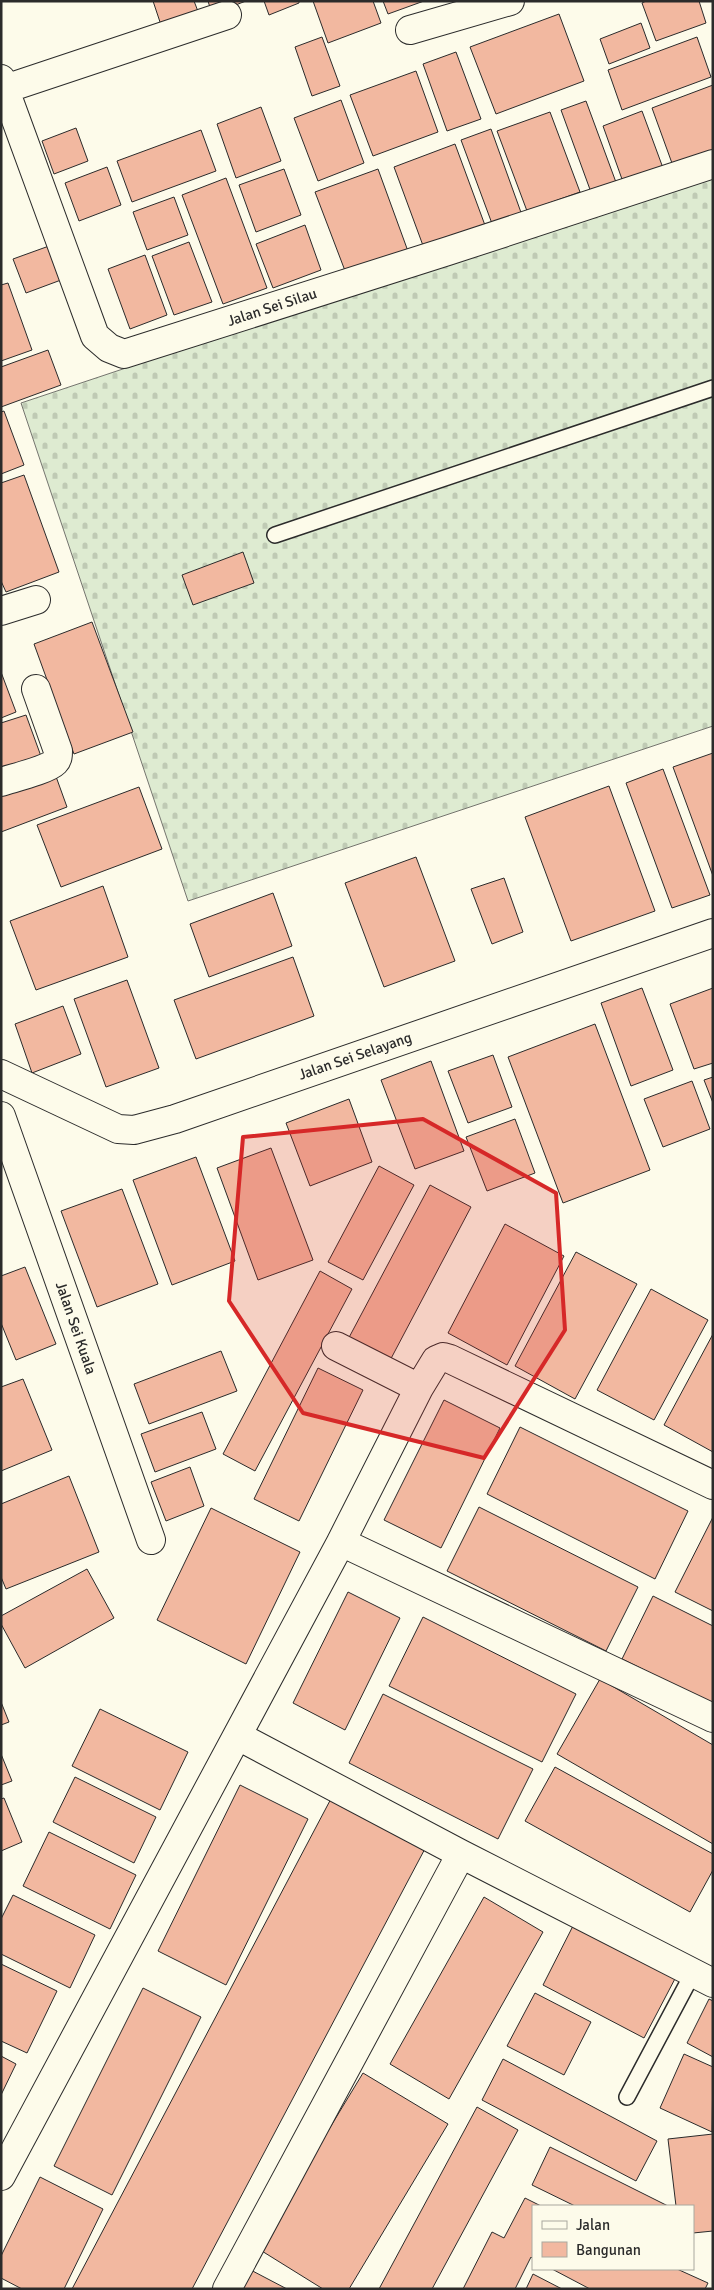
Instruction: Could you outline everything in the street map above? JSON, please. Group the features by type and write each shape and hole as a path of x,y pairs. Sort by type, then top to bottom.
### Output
{"street":[{"path":"410,30 510,1"},
{"path":"3,84 227,14"},
{"name":"Jalan Sei Silau","path":"3,84 95,336 109,348 124,354 713,164"},
{"path":"1,611 36,600"},
{"path":"1,782 47,766 54,763 58,758 58,751 36,689"},
{"name":"Jalan Sei Selayang","path":"1,1074 118,1129 134,1130 175,1119 713,933"},
{"name":"Jalan Sei Kuala","path":"1,1116 151,1540"},
{"path":"336,1346 419,1388"},
{"path":"1,2176 238,1736 341,1542 419,1388 436,1360 443,1357 450,1359 713,1485"},
{"path":"341,1542 713,1718"},
{"path":"238,1736 461,1854 703,1978"},
{"path":"227,2289 461,1854"}],"lane":[{"path":"275,535 713,388"},
{"path":"627,2098 703,1978"}],"highlighted area":[{"path":"423,1119 556,1193 565,1330 484,1458 303,1413 229,1301 243,1137"}],"green space":[{"path":"713,172 713,726 188,901 21,403"}],"building":[{"path":"153,1 194,1 199,14 162,28"},
{"path":"208,1 246,1 212,14"},
{"path":"264,1 299,1 299,3 269,15"},
{"path":"313,1 373,1 381,23 328,43"},
{"path":"383,1 424,1 388,14"},
{"path":"646,1 699,1 706,23 656,41 642,3"},
{"path":"559,14 584,81 496,114 470,47"},
{"path":"641,23 650,48 609,64 600,39"},
{"path":"322,37 340,86 312,96 295,47"},
{"path":"697,37 711,77 622,110 608,70"},
{"path":"456,52 481,119 447,131 423,64"},
{"path":"416,71 438,132 373,156 350,95"},
{"path":"713,85 713,151 673,166 652,108"},
{"path":"341,100 364,163 318,181 294,118"},
{"path":"586,101 617,185 592,195 561,110"},
{"path":"261,107 281,161 236,178 217,124"},
{"path":"642,111 663,168 623,182 603,126"},
{"path":"550,112 580,192 527,211 497,131"},
{"path":"76,128 88,161 54,174 42,141"},
{"path":"491,129 523,218 494,229 461,140"},
{"path":"201,130 216,171 132,202 117,161"},
{"path":"455,144 486,228 425,251 394,167"},
{"path":"107,167 121,205 79,221 65,183"},
{"path":"284,169 301,215 256,232 239,185"},
{"path":"378,169 409,254 347,276 315,192"},
{"path":"226,178 267,288 223,304 182,195"},
{"path":"174,197 188,235 147,250 133,212"},
{"path":"305,225 321,270 273,288 256,244"},
{"path":"189,242 212,302 174,315 152,256"},
{"path":"49,246 61,280 26,293 13,259"},
{"path":"145,255 167,315 130,329 108,269"},
{"path":"8,283 32,350 1,361 1,285"},
{"path":"48,350 61,385 1,407 1,367"},
{"path":"4,411 24,465 1,474 1,412"},
{"path":"24,475 59,572 6,592 1,581 1,483"},
{"path":"243,552 254,583 193,605 182,575"},
{"path":"92,622 133,732 74,754 34,644"},
{"path":"1,672 16,712 1,718"},
{"path":"26,715 42,759 1,775 1,723"},
{"path":"713,753 713,876 673,767"},
{"path":"663,769 710,895 672,908 626,783"},
{"path":"54,771 67,807 1,832 1,790"},
{"path":"609,786 655,911 571,941 525,817"},
{"path":"139,787 162,849 61,887 37,825"},
{"path":"416,857 455,961 384,987 345,883"},
{"path":"504,878 523,932 492,944 471,889"},
{"path":"103,886 128,957 36,990 10,921"},
{"path":"273,893 292,946 209,977 190,924"},
{"path":"293,957 314,1016 196,1059 174,1000"},
{"path":"127,980 159,1068 106,1087 74,999"},
{"path":"642,988 673,1070 631,1086 601,1003"},
{"path":"713,988 713,1063 694,1069 670,1004"},
{"path":"63,1006 81,1054 32,1073 15,1024"},
{"path":"595,1024 650,1170 563,1203 508,1057"},
{"path":"493,1055 512,1107 468,1123 448,1071"},
{"path":"431,1061 464,1151 415,1169 381,1080"},
{"path":"713,1077 713,1103 704,1080"},
{"path":"692,1081 710,1129 663,1147 644,1099"},
{"path":"349,1099 372,1162 310,1186 286,1123"},
{"path":"515,1119 535,1173 487,1191 466,1137"},
{"path":"271,1148 313,1260 258,1280 217,1168"},
{"path":"196,1157 235,1261 172,1285 133,1180"},
{"path":"379,1166 414,1185 363,1280 328,1262"},
{"path":"430,1185 471,1207 386,1368 345,1345"},
{"path":"122,1189 158,1284 97,1307 61,1211"},
{"path":"505,1224 564,1256 507,1365 448,1333"},
{"path":"576,1252 637,1284 575,1399 515,1366"},
{"path":"25,1267 56,1344 16,1360 1,1323 1,1276"},
{"path":"320,1271 352,1289 255,1471 223,1454"},
{"path":"651,1289 708,1320 654,1420 597,1390"},
{"path":"713,1334 713,1452 664,1425"},
{"path":"221,1351 237,1391 149,1424 134,1384"},
{"path":"318,1368 363,1390 299,1521 254,1499"},
{"path":"23,1379 52,1450 1,1471 1,1387"},
{"path":"444,1400 500,1428 441,1548 384,1520"},
{"path":"202,1412 216,1449 155,1472 141,1434"},
{"path":"520,1427 688,1511 655,1579 487,1494"},
{"path":"190,1467 204,1506 166,1521 151,1482"},
{"path":"69,1476 99,1552 6,1589 1,1577 1,1504"},
{"path":"479,1507 638,1587 606,1651 447,1571"},
{"path":"211,1508 300,1552 246,1664 157,1620"},
{"path":"713,1517 713,1611 675,1592"},
{"path":"87,1569 114,1618 25,1668 1,1624 1,1616"},
{"path":"348,1592 400,1618 345,1730 293,1703"},
{"path":"653,1596 713,1626 713,1704 622,1659"},
{"path":"423,1617 576,1694 542,1762 389,1686"},
{"path":"600,1679 713,1745 713,1844 557,1754"},
{"path":"383,1694 533,1769 498,1839 349,1763"},
{"path":"1,1702 9,1722 1,1725"},
{"path":"100,1709 188,1752 160,1810 72,1766"},
{"path":"1,1754 12,1781 1,1785"},
{"path":"555,1767 713,1854 713,1870 690,1912 525,1821"},
{"path":"75,1777 156,1817 134,1863 53,1822"},
{"path":"240,1785 308,1819 226,1985 158,1951"},
{"path":"334,1793 428,1843 192,2289 72,2289"},
{"path":"4,1798 22,1842 1,1851 1,1799"},
{"path":"49,1832 136,1875 110,1929 23,1886"},
{"path":"13,1895 95,1935 70,1988 1,1954 1,1919"},
{"path":"484,1897 543,1932 449,2099 390,2064"},
{"path":"576,1920 678,1973 644,2038 543,1985"},
{"path":"1,1964 57,1991 27,2053 1,2041"},
{"path":"143,1988 201,2017 112,2195 54,2166"},
{"path":"535,1993 591,2022 564,2075 507,2046"},
{"path":"709,1999 713,2001 713,2057 687,2043"},
{"path":"684,2054 713,2067 712,2132 660,2108"},
{"path":"1,2056 16,2064 1,2095"},
{"path":"503,2059 657,2141 636,2181 482,2100"},
{"path":"363,2073 448,2124 349,2289 323,2289 257,2248"},
{"path":"477,2107 518,2130 432,2289 379,2289"},
{"path":"713,2134 713,2231 694,2233 694,2205 676,2205 668,2139"},
{"path":"550,2147 666,2205 573,2205 532,2185"},
{"path":"40,2177 103,2209 64,2289 22,2289 1,2278 1,2256"},
{"path":"525,2198 539,2205 532,2205 532,2258 515,2289 463,2289 492,2232 504,2238"},
{"path":"245,2267 287,2289 234,2289"},
{"path":"554,2270 679,2270 708,2283 705,2289 590,2289"},
{"path":"533,2274 562,2289 526,2289"}]}
